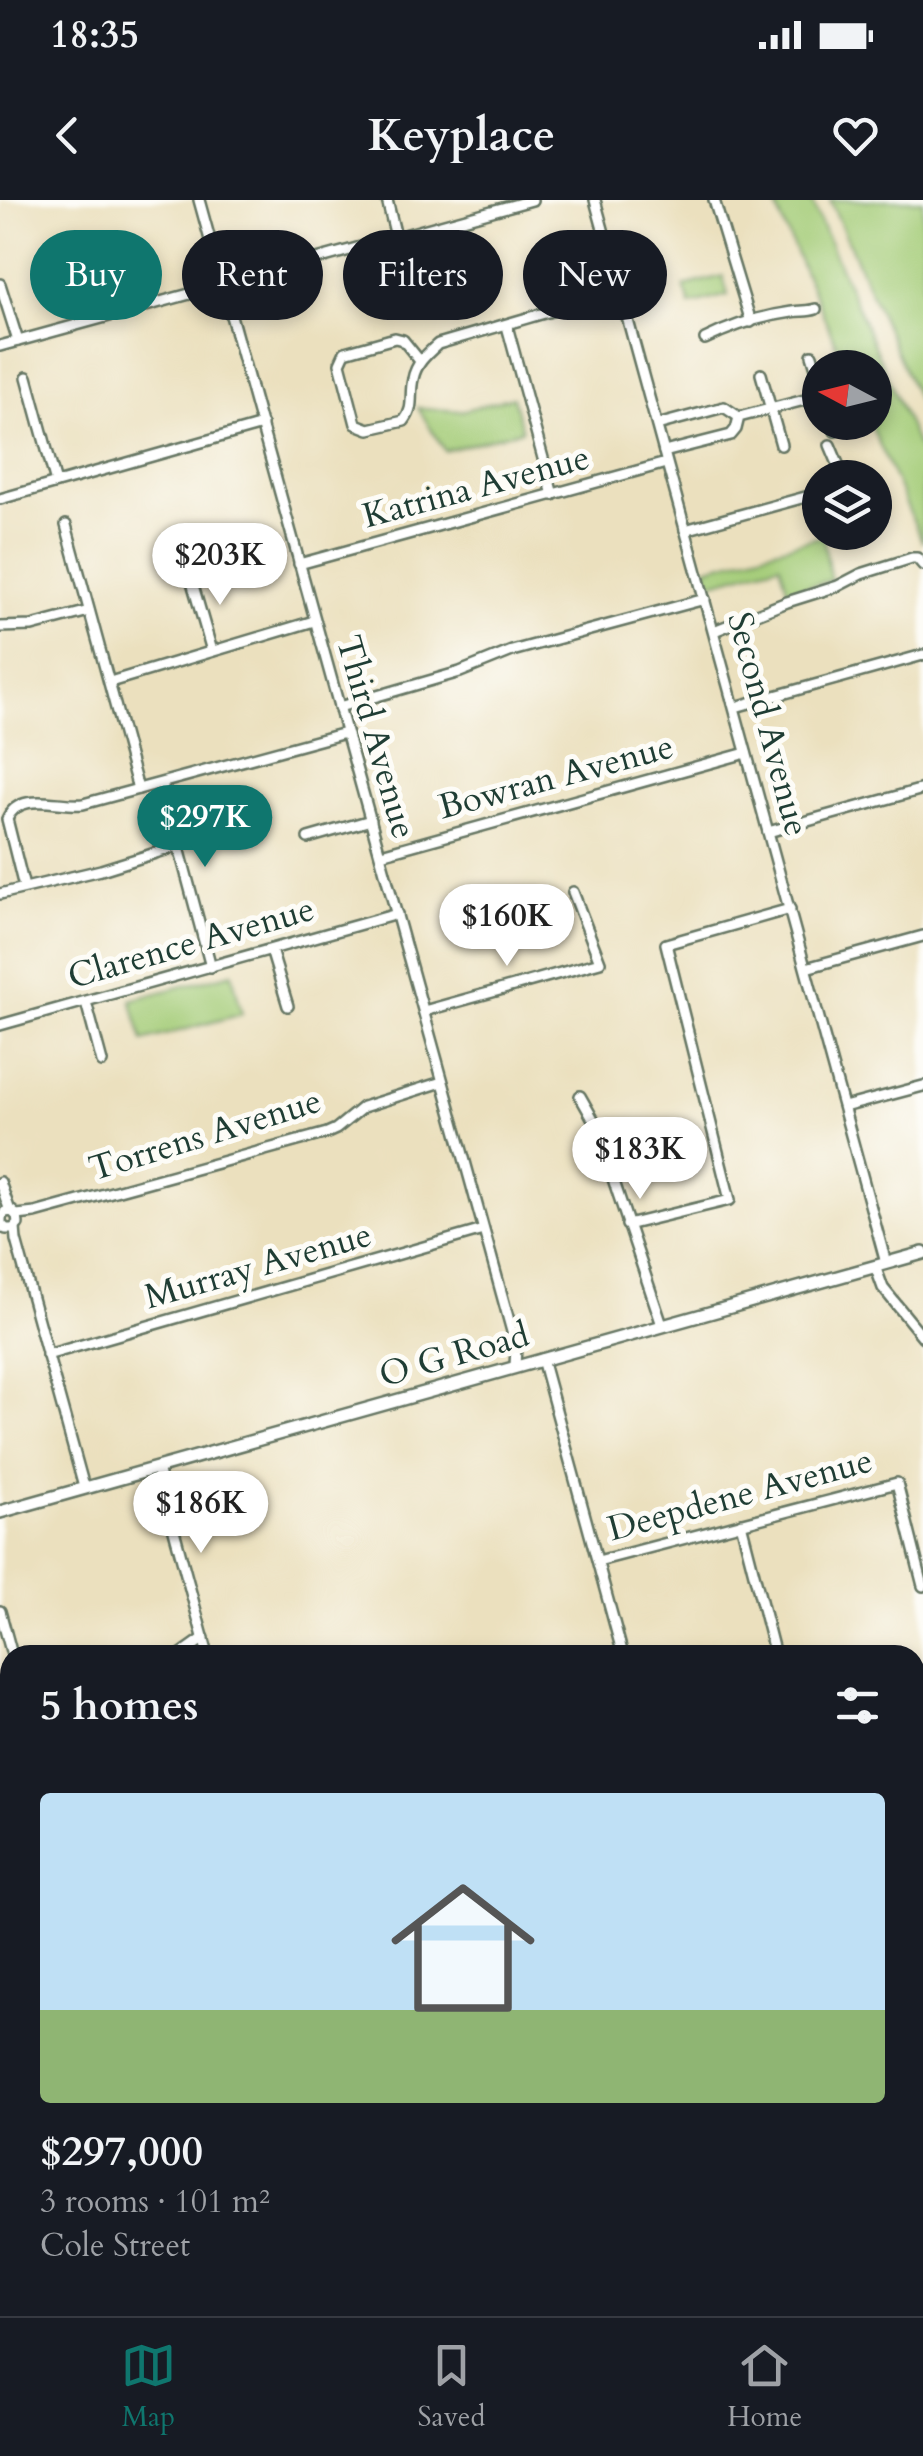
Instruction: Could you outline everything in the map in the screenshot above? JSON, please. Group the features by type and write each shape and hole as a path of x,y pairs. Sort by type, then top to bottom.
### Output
{"main road":[{"name":"O G Road","path":"0,1512 923,1254"}],"street":[{"name":"Third Avenue","path":"199,200 207,230"},
{"path":"386,200 394,230"},
{"path":"422,230 532,200"},
{"name":"Second Avenue","path":"595,200 603,230"},
{"path":"714,200 750,322"},
{"path":"0,284 18,342"},
{"path":"0,346 182,295"},
{"path":"705,339 750,322 816,309"},
{"name":"Third Avenue","path":"232,320 516,1346 515,1366"},
{"path":"420,361 403,340 395,338 345,352 340,362 356,424 369,429 404,421 411,411 412,379 420,361 432,349 447,340 527,320"},
{"name":"Second Avenue","path":"628,320 844,1107 883,1288 923,1337"},
{"path":"508,326 553,495"},
{"path":"760,374 781,446"},
{"path":"27,377 56,483"},
{"path":"656,425 724,407 739,418 802,400"},
{"name":"Katrina Avenue","path":"299,564 553,495 730,435 739,418"},
{"path":"0,499 262,425"},
{"path":"830,445 836,460"},
{"path":"685,530 802,498"},
{"path":"66,526 138,789"},
{"path":"714,631 861,574 920,562"},
{"path":"190,575 212,651"},
{"path":"339,707 460,672 512,651 705,599"},
{"path":"0,628 32,626 89,611"},
{"path":"110,682 314,622"},
{"path":"735,707 923,655"},
{"path":"24,887 7,820 16,808 38,801 83,804 345,733"},
{"name":"Bowran Avenue","path":"381,854 746,754"},
{"path":"162,784 211,967"},
{"path":"768,832 923,789"},
{"path":"308,838 370,820"},
{"path":"0,894 101,870 178,846"},
{"path":"424,1010 600,962 573,892"},
{"path":"627,1225 730,1200 666,944 790,909"},
{"name":"Clarence Avenue","path":"0,1025 397,914"},
{"path":"806,968 923,936"},
{"path":"271,950 288,1006"},
{"path":"86,1002 102,1062"},
{"name":"Torrens Avenue","path":"7,1221 326,1133 362,1108 442,1082"},
{"path":"844,1107 923,1086"},
{"path":"580,1096 592,1119 662,1325"},
{"path":"0,1182 7,1221 16,1240 84,1487"},
{"name":"Murray Avenue","path":"47,1355 483,1230"},
{"name":"Third Avenue","path":"516,1346 536,1360"},
{"path":"536,1360 620,1645"},
{"path":"157,1468 206,1645"},
{"name":"Deepdene Avenue","path":"598,1561 897,1483 923,1586"},
{"path":"741,1523 772,1645"},
{"path":"0,1611 9,1645"},
{"path":"194,1645 204,1638"}],"green space":[{"path":"773,200 811,200 876,350 839,350"},
{"path":"830,200 923,200 923,412"},
{"path":"723,276 728,295 690,305 684,286"},
{"path":"892,387 923,459 923,543 892,473 892,460 886,460 878,440 892,440"},
{"path":"513,397 522,430 445,451 418,408 461,411"},
{"path":"802,542 802,550 826,550 831,580 788,591 780,564 710,583 706,568"},
{"path":"232,973 242,1014 143,1041 131,1000"}]}
